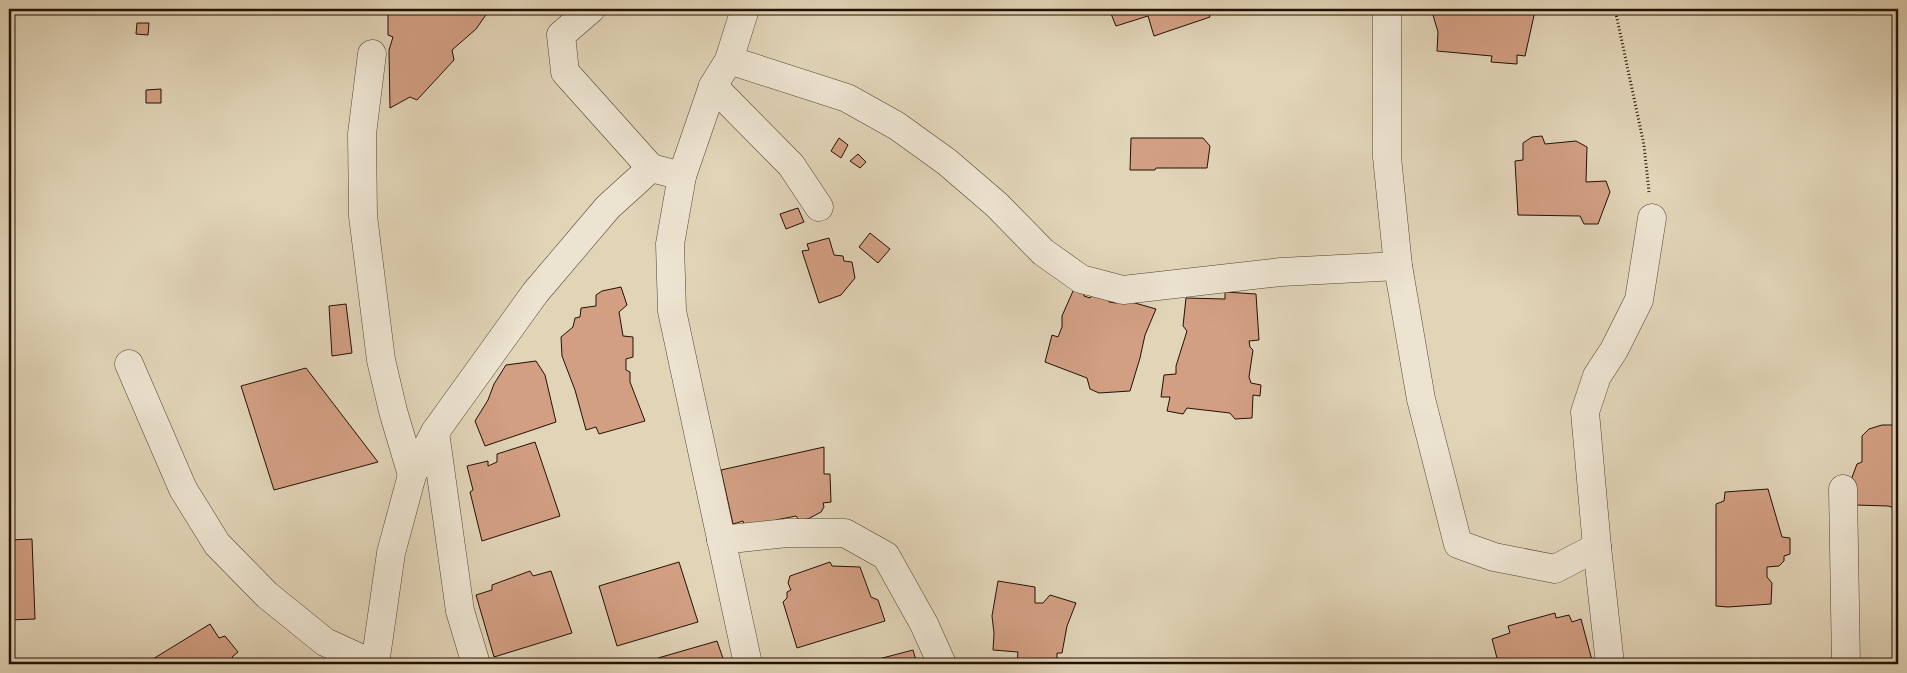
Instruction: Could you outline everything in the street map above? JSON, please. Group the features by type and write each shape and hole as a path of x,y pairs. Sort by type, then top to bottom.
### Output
{"street":[{"path":"591,9 561,35 565,72 651,168 682,176"},
{"path":"745,9 729,60 713,86 682,176 670,244 672,311 748,664"},
{"path":"1387,9 1387,157 1398,266 1421,399 1458,544 1494,557 1555,569 1597,547"},
{"path":"372,54 362,134 363,216 381,360 393,411 412,475"},
{"path":"729,60 847,98 897,126 947,162 997,205 1043,252 1081,279 1123,290 1281,272 1398,266"},
{"path":"713,86 791,165 819,207"},
{"path":"129,364 183,489 218,544 267,595 325,642 374,664 390,553 412,475 435,432 535,293 608,208 651,168"},
{"path":"1610,664 1585,412 1596,376 1614,350 1638,300 1652,218"},
{"path":"435,432 460,611 476,664"},
{"path":"1843,489 1846,664"},
{"path":"721,540 787,532 845,533 886,556 924,624 942,664"}],"path":[{"path":"1615,9 1644,145 1652,218"}],"building":[{"path":"388,9 490,9 476,29 452,50 454,60 417,100 410,97 390,108 389,50 393,37 388,35"},
{"path":"1109,9 1207,9 1210,17 1154,36 1148,16 1116,26"},
{"path":"1436,9 1522,9 1535,11 1525,56 1517,55 1517,64 1491,62 1492,56 1437,51 1438,32 1433,15"},
{"path":"137,23 149,23 148,35 136,34"},
{"path":"161,89 161,103 146,103 146,90"},
{"path":"1542,136 1545,144 1576,141 1587,147 1586,182 1606,181 1610,192 1598,224 1584,224 1580,216 1518,215 1515,161 1523,160 1523,143 1532,137"},
{"path":"839,138 848,145 841,158 831,151"},
{"path":"1131,138 1203,138 1210,146 1207,168 1130,170"},
{"path":"858,154 866,162 860,168 850,161"},
{"path":"798,208 804,222 786,229 780,214"},
{"path":"870,233 890,249 878,263 859,247"},
{"path":"829,238 834,255 843,256 844,261 852,262 855,278 841,295 819,303 802,251 809,250 807,244"},
{"path":"621,287 627,305 619,312 623,336 633,337 633,357 626,359 626,370 630,372 630,382 645,421 599,434 596,427 586,430 575,390 562,356 561,337 573,327 575,318 580,317 581,308 596,306 596,295 602,291"},
{"path":"1077,287 1084,289 1084,296 1090,298 1095,292 1109,296 1109,302 1116,303 1121,299 1156,309 1145,335 1130,391 1099,393 1090,389 1087,378 1045,362 1052,335 1058,337 1062,327 1062,316 1073,291"},
{"path":"1225,292 1256,294 1259,340 1249,341 1250,347 1253,350 1249,377 1251,383 1261,385 1260,396 1253,395 1252,418 1235,419 1230,413 1187,408 1183,414 1167,411 1170,397 1161,397 1164,375 1176,374 1176,366 1187,331 1183,326 1186,298 1225,299"},
{"path":"346,304 352,353 332,356 329,306"},
{"path":"536,361 545,375 556,422 485,446 475,421 488,400 494,384 506,365"},
{"path":"306,368 378,462 274,490 241,386"},
{"path":"1882,425 1898,425 1898,509 1888,506 1856,505 1851,480 1857,464 1862,462 1862,436 1869,429"},
{"path":"535,442 560,516 482,541 470,492 473,490 467,466 488,461 488,466 497,462 497,454"},
{"path":"824,447 824,474 830,474 831,502 823,503 824,507 821,512 808,519 799,520 796,516 776,520 774,525 745,527 743,521 733,524 721,470"},
{"path":"1768,489 1782,537 1790,538 1790,554 1784,556 1784,561 1779,566 1767,567 1767,577 1772,583 1771,604 1716,606 1716,504 1724,501 1725,492"},
{"path":"32,539 35,619 9,620 9,540"},
{"path":"679,562 698,622 617,646 599,586"},
{"path":"830,562 832,566 860,567 871,597 878,600 885,621 797,648 783,602 787,598 787,592 791,590 788,583 790,576"},
{"path":"530,571 533,576 551,571 572,633 494,657 476,595 492,590 492,585"},
{"path":"998,581 1035,587 1035,603 1043,603 1050,595 1076,603 1067,626 1062,653 1057,653 1057,663 1017,662 1018,652 993,650 992,616"},
{"path":"1555,613 1556,618 1569,615 1572,622 1581,619 1593,664 1496,664 1498,662 1492,639 1510,633 1508,626"},
{"path":"210,624 219,638 225,636 238,652 232,657 236,664 150,664 148,662"},
{"path":"717,641 725,664 658,664 658,658"},
{"path":"913,650 917,664 871,664 871,661"}]}
